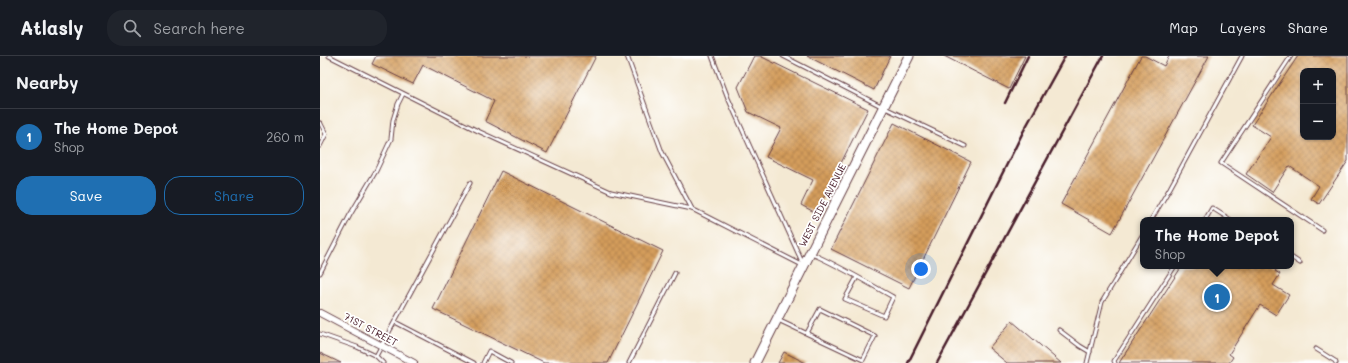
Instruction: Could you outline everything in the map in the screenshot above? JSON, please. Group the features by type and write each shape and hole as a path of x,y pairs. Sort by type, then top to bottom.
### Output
{"street":[{"name":"WEST SIDE AVENUE","path":"755,363 909,56"},
{"name":"71ST STREET","path":"320,313 381,346 405,361 414,363"}],"lane":[{"path":"329,56 478,131 611,192 692,209 804,266"},
{"path":"627,56 662,152 692,209"},
{"path":"784,56 883,107 965,146"},
{"path":"1153,217 1242,56"},
{"path":"1291,56 1221,163 1322,230"},
{"path":"714,57 728,98 804,266"},
{"path":"320,273 350,215 379,165 391,139 393,120 403,94"},
{"path":"320,123 322,124 326,134 320,146"},
{"path":"376,356 470,183"},
{"path":"1207,217 1212,208 1226,217"},
{"path":"1087,363 1102,302 1140,239"},
{"path":"810,253 857,277 893,297 884,316 845,299 857,277"},
{"path":"1294,259 1300,263"},
{"path":"1115,363 1114,361 1173,269"},
{"path":"629,363 674,273"},
{"path":"777,319 807,334 863,360 875,336 820,308 807,334"},
{"path":"395,322 474,363"},
{"path":"1059,330 1090,352"},
{"path":"320,334 358,347 376,356 383,363"},
{"path":"1316,349 1336,363"},
{"path":"483,363 489,351 511,363"}],"building":[{"path":"376,56 596,56 547,153 485,121 494,101 423,65 413,84 372,64"},
{"path":"754,56 760,56 868,109 816,213 801,205 813,180 766,157 781,128 748,112 738,87"},
{"path":"807,56 890,56 874,90"},
{"path":"944,56 1025,56 1009,89"},
{"path":"1141,56 1145,56 1164,66 1169,56 1209,56 1112,233 1061,204"},
{"path":"1298,56 1348,56 1348,161 1319,204 1311,199 1319,186 1289,166 1272,192 1246,174 1271,137 1252,125"},
{"path":"894,123 971,162 909,288 831,249"},
{"path":"501,171 663,251 608,363 544,363 433,309"},
{"path":"1180,269 1277,269 1275,271 1280,274 1273,285 1289,295 1276,315 1260,305 1229,354 1233,357 1229,363 1119,363"},
{"path":"1012,321 1061,363 1007,363 989,348"},
{"path":"784,352 806,363 778,363"},
{"path":"320,353 341,363 320,363"}],"railway":[{"path":"1005,103 1028,56"},
{"path":"908,363 1023,132 1065,56"},
{"path":"937,363 1103,56"}],"place":[{"name":"The Home Depot","path":"1217,297"}]}
